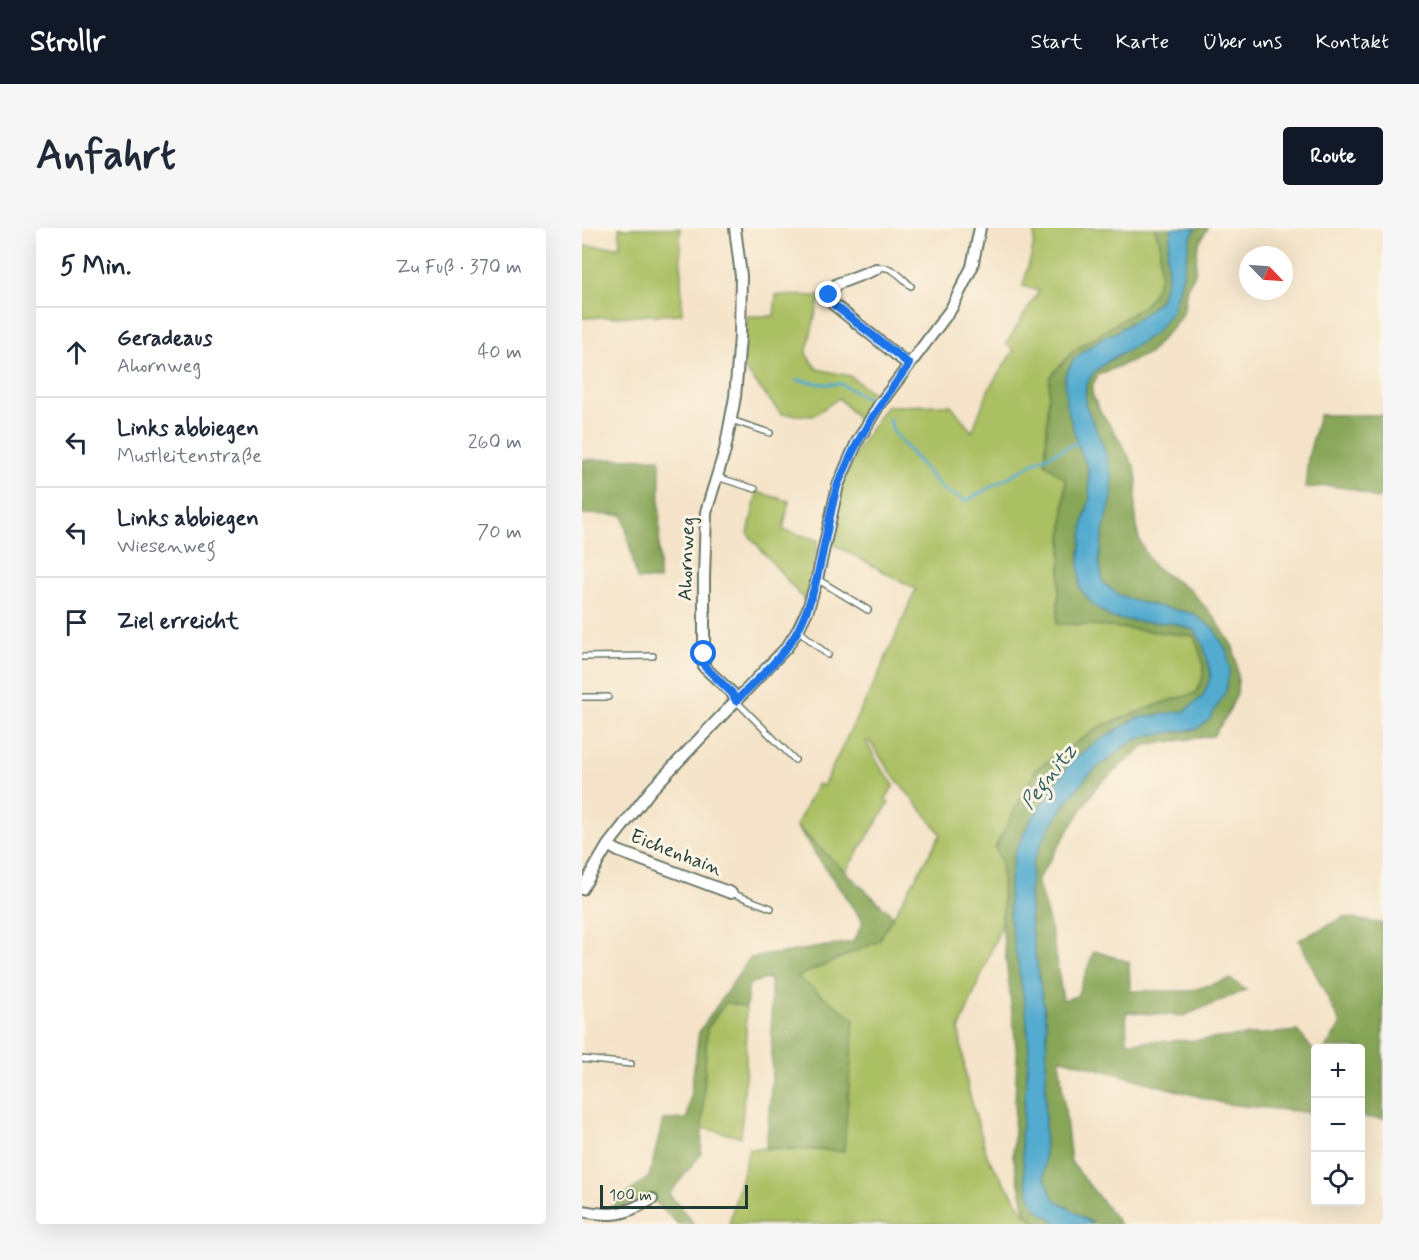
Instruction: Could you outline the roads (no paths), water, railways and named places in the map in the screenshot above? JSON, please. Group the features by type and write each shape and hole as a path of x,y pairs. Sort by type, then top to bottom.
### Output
{"street":[{"name":"Ahornweg","path":"735,228 741,276 740,337 735,397 725,450 706,512 704,578 705,667 732,693 736,701"},
{"path":"582,889 608,845 651,790 787,647 798,630 808,609 817,579 838,485 857,442 879,405 951,309 972,267 980,228"},
{"path":"876,269 837,284 829,295 833,304 909,364"},
{"name":"Eichenhain","path":"608,845 618,851 731,893"},
{"path":"582,1211 603,1215 628,1212 652,1199"}],"lane":[{"path":"876,269 881,266 887,267 911,286"},
{"path":"731,420 770,433"},
{"path":"717,477 755,489"},
{"path":"817,579 868,610"},
{"path":"798,630 828,655"},
{"path":"582,657 653,656"},
{"path":"582,697 608,697"},
{"path":"736,701 795,760"},
{"path":"731,893 771,908"},
{"path":"582,1059 631,1064"}],"water":[{"path":"1172,228 1196,228 1190,239 1181,282 1171,312 1156,332 1111,359 1093,373 1086,385 1085,404 1104,448 1112,477 1112,498 1103,532 1099,561 1103,583 1119,595 1135,601 1194,614 1214,629 1227,651 1230,670 1225,693 1210,719 1197,729 1150,735 1132,741 1088,775 1046,833 1033,862 1029,892 1031,928 1047,1026 1044,1176 1053,1198 1093,1224 1059,1224 1037,1209 1025,1177 1021,1137 1029,1050 1026,1011 1010,919 1009,886 1015,853 1029,823 1071,761 1095,743 1137,718 1185,711 1203,696 1211,675 1203,643 1194,630 1173,623 1112,618 1093,605 1080,588 1079,562 1084,521 1090,498 1088,469 1077,442 1066,403 1065,376 1074,359 1100,339 1143,315 1160,300 1168,277 1167,255"}],"waterway":[{"path":"797,380 841,384 868,399"},
{"path":"889,419 894,433 943,490 966,501 1041,459 1080,441"}],"water label":[{"name":"Pegnitz","path":"1049,777"}]}
